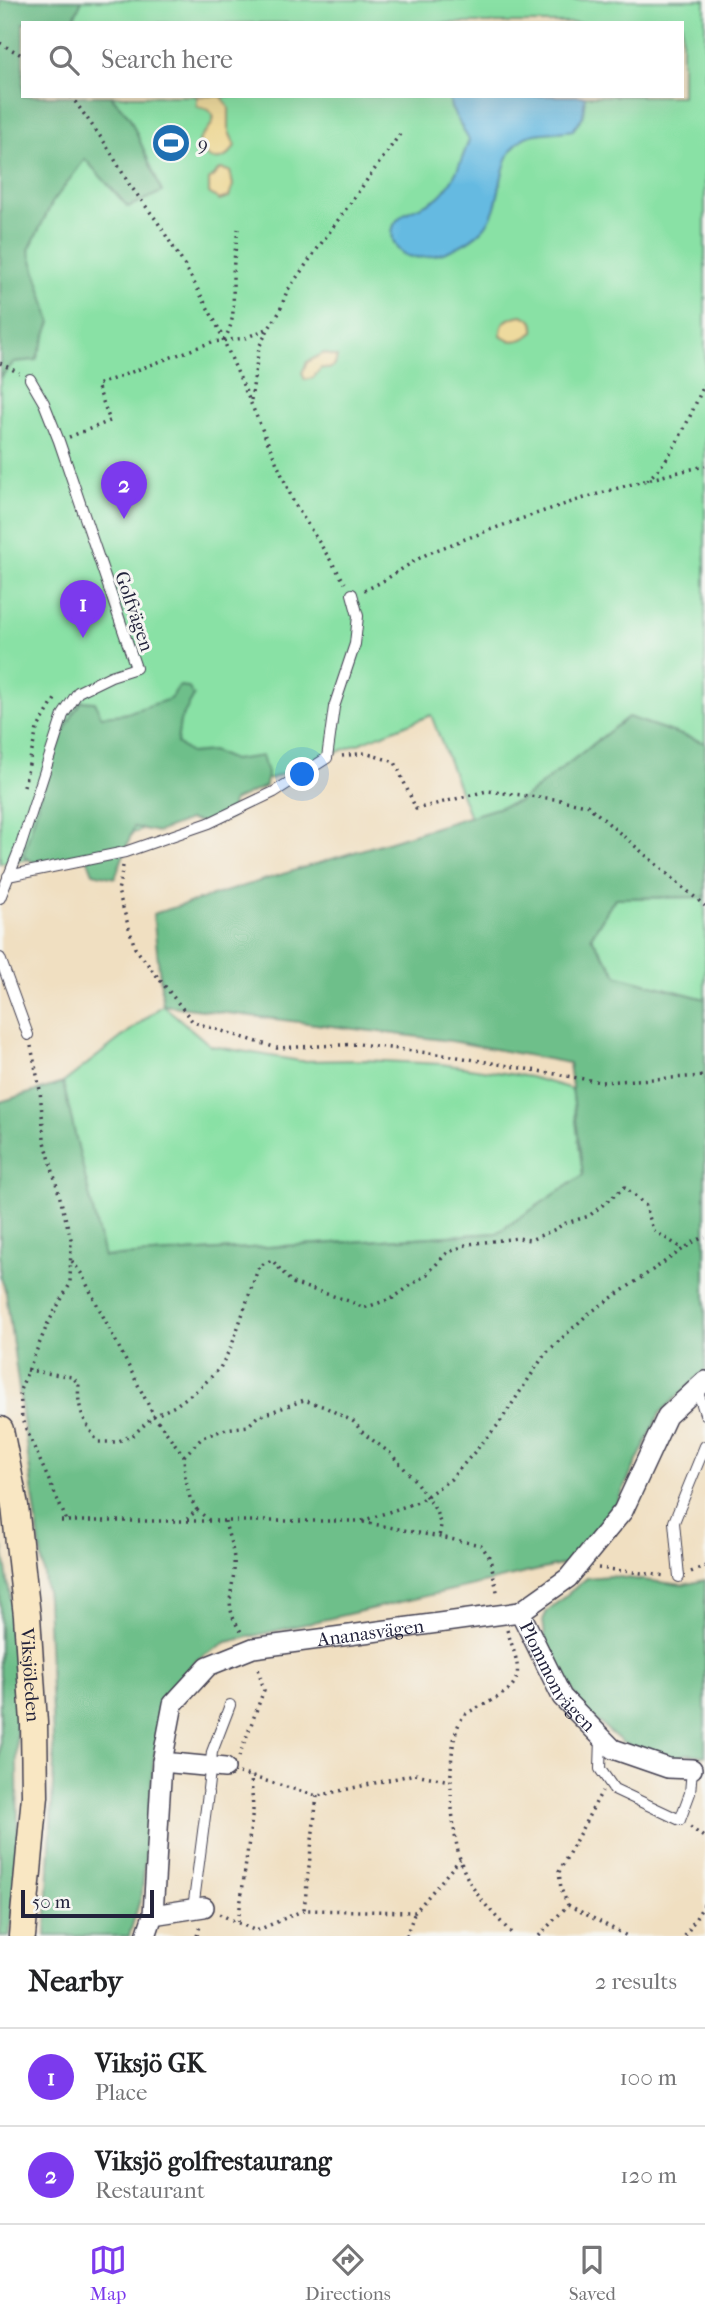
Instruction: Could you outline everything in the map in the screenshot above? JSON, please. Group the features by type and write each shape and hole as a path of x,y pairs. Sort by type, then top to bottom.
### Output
{"main road":[{"name":"Viksjöleden","path":"11,1425 15,1506 28,1629 34,1723 35,1796 22,1936"},
{"name":"Viksjöleden","path":"31,1837 31,1936"}],"street":[{"name":"Ananasvägen","path":"146,1936 153,1915 162,1762 173,1704 208,1666 253,1648 510,1613 568,1578 623,1511 667,1416 701,1385"},
{"name":"Plommonvägen","path":"510,1613 562,1697 612,1749 668,1768 701,1769"},
{"path":"162,1762 227,1766"},
{"path":"153,1915 199,1908"}],"lane":[{"name":"Golfvägen","path":"0,898 20,848 63,715 78,692 111,676 136,668 59,441 44,403 30,379"},
{"path":"8,876 125,852 220,818 274,792 327,758 334,707 355,644 358,616 352,594"},
{"path":"0,958 28,1035"},
{"path":"701,1385 705,1414"},
{"path":"679,1577 674,1522 705,1446"},
{"path":"199,1908 208,1791 227,1766 212,1752 230,1705"},
{"name":"Plommonvägen","path":"601,1738 600,1769 608,1780"},
{"name":"Plommonvägen","path":"680,1820 701,1769"},
{"path":"608,1780 614,1789 680,1820"}],"path":[{"path":"0,43 21,54"},
{"path":"72,98 107,146 129,184 157,221 191,278 224,340 293,503 352,594 376,586 401,568 432,552 556,508 705,466"},
{"path":"250,402 259,347 279,313 287,291 400,134"},
{"path":"224,340 230,330 235,302 233,280 238,229"},
{"path":"59,441 110,421 97,385 212,342 245,338 269,328"},
{"path":"0,363 30,379"},
{"path":"645,482 657,472 681,432 705,383"},
{"path":"327,758 365,753 395,762 416,809 487,791 587,805 705,906"},
{"path":"125,852 118,891 135,948 194,1022 277,1048 359,1044 452,1056 601,1082 705,1076"},
{"path":"28,1035 40,1090 44,1138 71,1239 71,1284 48,1323 27,1370 11,1425 67,1521"},
{"path":"27,1370 72,1377 79,1384 77,1398 85,1424 98,1442 116,1442 133,1435 153,1416 175,1406 201,1387 220,1368 232,1345 259,1266 272,1260 292,1283 364,1308 393,1298 427,1275 447,1253 468,1244 518,1238 530,1240 562,1224 589,1216 625,1187 646,1206 653,1230 683,1248"},
{"path":"362,1521 418,1502 452,1479 498,1425 545,1354 588,1314 683,1248 705,1237"},
{"path":"71,1259 81,1273 153,1416 175,1440 184,1456 190,1498 197,1510 211,1521"},
{"path":"184,1456 203,1437 226,1429 248,1426 257,1417 304,1400 354,1422 363,1433 390,1453 436,1509 440,1525 439,1537"},
{"path":"186,1520 197,1510"},
{"path":"61,1521 362,1521 481,1545 490,1558 510,1613 517,1661 516,1683 508,1693 464,1716 454,1739 450,1781 453,1833 463,1869 483,1902 514,1936"},
{"path":"225,1521 234,1559 230,1590 232,1619 253,1648 264,1690 227,1766 317,1796 415,1774 450,1781"},
{"path":"578,1566 679,1577 705,1566"},
{"path":"238,1922 252,1821 254,1795 251,1776"},
{"path":"608,1780 559,1872 561,1889 568,1905 627,1936"},
{"path":"304,1910 317,1796"},
{"path":"680,1820 705,1838"},
{"path":"405,1936 415,1912 460,1859"},
{"path":"685,1936 705,1903"},
{"path":"539,1936 568,1905"},
{"path":"199,1908 238,1922 256,1933 304,1910 415,1912"}],"green space":[{"path":"0,0 705,0 705,743 628,717 520,801 470,817 431,715 83,853 0,863"},
{"path":"0,0 82,0 73,21 21,21 21,98 113,98 129,116 162,192 128,207 85,159 52,203 29,250 51,322 36,360 14,362 0,378"},
{"path":"179,686 188,687 194,696 180,721 177,743 190,753 212,751 233,760 262,756 267,773 266,786 233,801 231,818 212,824 189,820 158,832 134,827 115,878 93,873 87,858 35,863 23,856 54,756 81,701 95,702 101,716 123,714 170,699"},
{"path":"628,717 705,743 705,897 615,898 591,937 618,976 705,999 705,1370 660,1413 616,1505 569,1563 227,1642 195,1661 171,1696 154,1757 142,1893 129,1936 46,1936 54,1762 47,1598 6,1293 0,1275 0,1102 63,1083 104,1257 497,1233 583,1175 569,1063 451,1041 163,1005 153,914 520,801"},
{"path":"705,897 705,999 618,976 591,937 615,898"},
{"path":"163,1005 211,1046 300,1061 364,1060 441,1064 530,1077 572,1089 583,1175 497,1233 103,1257 63,1083"},
{"path":"0,1547 3,1547 15,1630 18,1836 10,1936 0,1936"},
{"path":"610,1576 683,1585 705,1580 705,1756 688,1754 667,1760 623,1743 583,1709 546,1644 543,1620 547,1611 587,1578"}],"sand":[{"path":"197,98 223,98 229,108 229,132 235,145 231,152 221,159 210,157 201,148 199,141 211,126 213,118 208,110 197,106"},
{"path":"220,169 230,171 233,185 229,197 219,200 209,193 209,180"},
{"path":"522,315 532,321 534,332 518,340 501,336 506,321"},
{"path":"324,353 337,357 335,365 329,369 321,368 313,378 305,380 302,373 307,362"}],"water":[{"path":"449,98 585,98 583,116 573,130 531,135 521,140 513,149 503,170 491,218 484,228 453,249 426,257 413,257 403,253 395,245 392,230 403,215 439,196 457,170 469,140 451,108"}],"place":[{"name":"9","path":"171,143"},
{"name":"Viksjö golfrestaurang","path":"124,519"},
{"name":"Viksjö GK","path":"83,638"}]}
